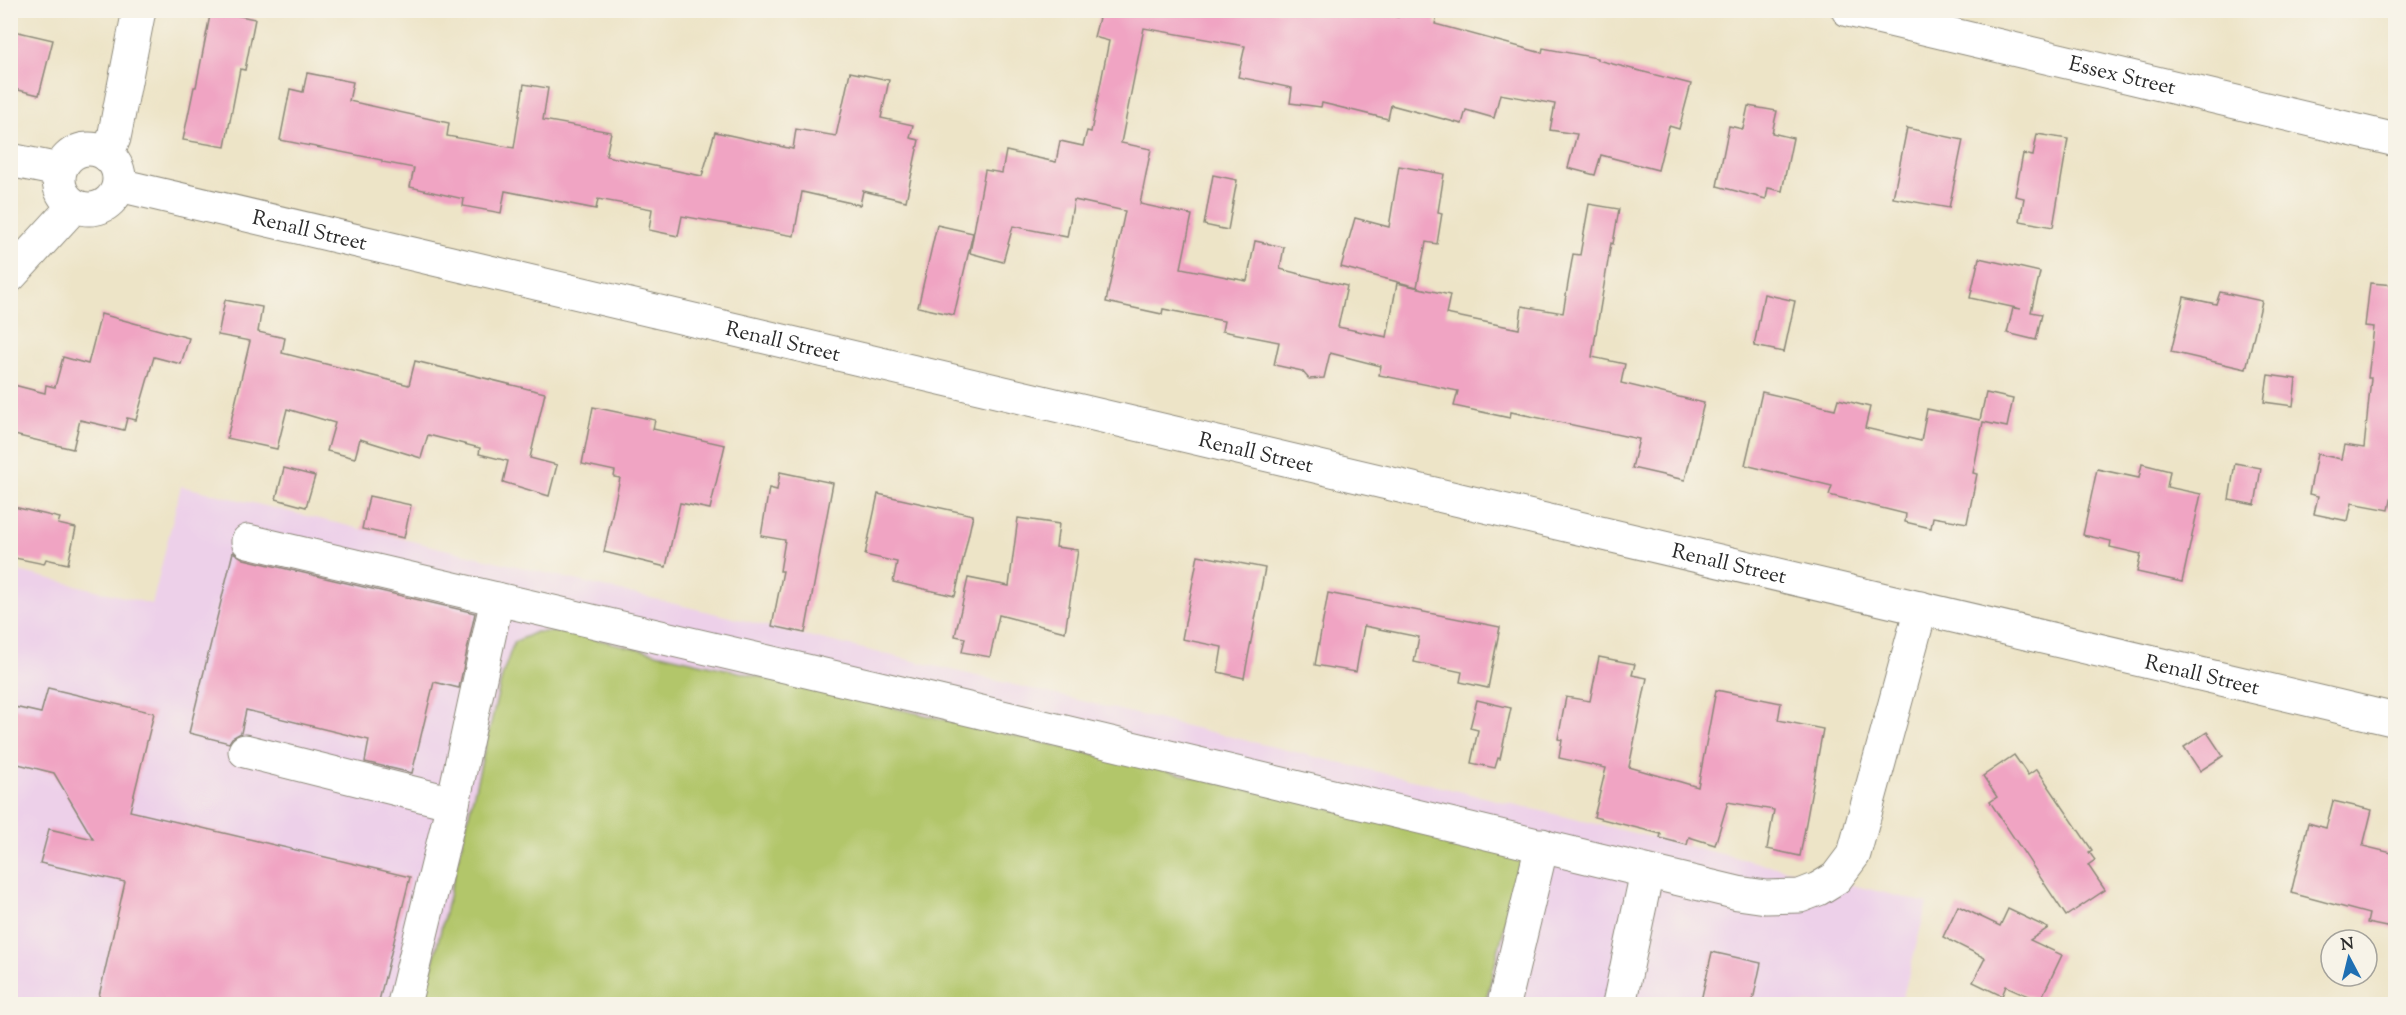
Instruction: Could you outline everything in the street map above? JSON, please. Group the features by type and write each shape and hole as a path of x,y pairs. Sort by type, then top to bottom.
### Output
{"street":[{"path":"113,170 99,150 79,150 63,162 59,170 58,178 62,195 74,206 93,209 110,201 113,170 114,138 140,10"},
{"name":"Essex Street","path":"1848,10 2396,140"},
{"path":"10,160 59,170"},
{"name":"Renall Street","path":"113,170 1921,608 2396,720"},
{"path":"10,276 74,206"},
{"path":"248,541 1542,845 1647,872 1737,892 1782,898 1800,896 1818,889 1836,878 1849,863 1858,843 1921,608"},
{"path":"404,1005 453,803 497,599"},
{"path":"245,751 453,803"},
{"path":"1504,1005 1542,845"},
{"path":"1619,1005 1647,872"}],"shaded area":[{"path":"181,486 1927,903 1902,1001 1910,1004 11,1004 11,569 152,604"}],"green space":[{"path":"536,632 565,632 1523,853 1485,1004 423,1004 503,673 514,642"}],"building":[{"path":"211,10 255,19 245,70 240,69 225,147 183,140"},
{"path":"1101,10 1369,10 1398,17 1400,10 1438,10 1435,24 1542,53 1543,48 1597,58 1597,60 1691,84 1679,129 1669,126 1658,170 1601,155 1595,175 1568,168 1577,134 1550,130 1555,104 1500,94 1494,118 1466,110 1462,124 1391,105 1388,119 1322,103 1321,107 1290,103 1292,88 1238,77 1245,46 1144,28 1121,143 1151,149 1140,204 1192,215 1181,268 1247,281 1255,241 1284,247 1280,269 1347,286 1338,327 1387,337 1397,283 1450,295 1446,314 1519,329 1522,306 1563,313 1573,254 1580,255 1589,204 1619,209 1592,357 1625,364 1621,383 1704,403 1685,480 1632,468 1639,439 1511,412 1510,418 1454,406 1458,391 1379,375 1381,366 1330,353 1324,378 1309,379 1302,371 1274,365 1279,342 1222,331 1224,321 1163,309 1162,314 1106,302 1125,211 1074,200 1067,237 1013,226 1003,262 970,253 985,170 1002,173 1006,151 1056,162 1060,141 1083,146 1087,131 1091,132 1109,41 1094,37"},
{"path":"10,30 53,40 39,95 10,88"},
{"path":"850,72 889,80 881,118 913,125 910,138 919,140 906,201 863,191 860,205 802,192 794,236 682,216 678,236 649,230 652,209 598,199 596,209 505,191 501,213 463,206 464,199 410,187 414,168 280,140 290,89 303,92 307,73 353,82 349,101 449,123 447,136 514,148 524,84 548,88 543,120 611,132 606,156 702,176 715,132 793,149 796,129 836,136"},
{"path":"1748,106 1777,111 1772,133 1793,138 1782,191 1768,188 1766,199 1717,186 1729,126 1743,129"},
{"path":"1907,128 1963,140 1949,208 1893,198"},
{"path":"2037,134 2068,139 2053,227 2020,221 2024,198 2015,196 2023,154 2033,156"},
{"path":"1399,166 1444,174 1438,212 1442,213 1437,244 1426,242 1417,287 1341,267 1355,218 1389,227"},
{"path":"1213,175 1237,180 1228,230 1204,225"},
{"path":"937,225 973,233 954,315 918,307"},
{"path":"1979,258 2040,272 2031,312 2042,314 2036,340 2007,333 2013,308 2021,309 1970,298"},
{"path":"2370,283 2396,285 2396,477 2389,510 2352,503 2348,521 2314,514 2318,496 2309,494 2317,454 2341,459 2344,445 2364,448 2374,327 2365,326"},
{"path":"2220,292 2262,301 2246,369 2171,352 2184,297 2216,304"},
{"path":"1764,294 1795,301 1784,352 1754,346"},
{"path":"225,300 262,307 258,332 285,338 282,353 409,385 415,361 545,393 530,458 557,465 549,496 503,482 508,461 479,454 480,448 428,435 421,458 360,439 355,458 327,451 335,423 287,409 277,449 227,438 250,341 218,335"},
{"path":"101,314 189,338 181,364 154,357 136,420 127,418 124,430 80,420 73,449 10,434 10,384 45,393 46,385 55,387 63,357 88,364"},
{"path":"2268,375 2296,379 2293,406 2264,402"},
{"path":"1762,392 1835,409 1838,399 1870,407 1865,428 1921,441 1927,409 1980,420 1986,393 2013,399 2007,427 1983,422 1973,473 1977,474 1967,523 1933,517 1931,528 1905,522 1906,514 1829,495 1832,486 1745,465"},
{"path":"593,407 655,420 653,429 725,445 710,509 680,503 666,567 604,552 620,478 614,477 615,471 582,464"},
{"path":"2235,463 2261,468 2255,505 2229,500"},
{"path":"2142,464 2170,471 2167,487 2201,494 2182,582 2137,572 2141,554 2110,547 2111,541 2083,535 2097,469 2139,478"},
{"path":"284,468 315,476 306,507 276,499"},
{"path":"780,472 833,483 805,633 772,626 783,571 780,571 785,540 761,536 769,488 777,490"},
{"path":"878,494 973,515 955,596 893,582 897,562 865,555"},
{"path":"369,496 411,505 404,538 362,529"},
{"path":"10,506 60,518 58,524 76,528 68,564 46,559 44,564 10,557"},
{"path":"1018,518 1059,524 1056,547 1078,550 1065,632 999,615 990,657 962,652 965,638 955,636 968,578 1009,586"},
{"path":"233,552 244,559 475,613 459,688 434,682 412,773 365,762 369,740 246,710 241,733 232,738 229,743 189,733"},
{"path":"1198,555 1265,568 1244,678 1218,672 1222,647 1182,639"},
{"path":"1328,593 1500,627 1488,688 1460,682 1462,672 1414,662 1419,637 1364,626 1356,672 1315,665"},
{"path":"1599,657 1635,664 1632,675 1647,678 1629,767 1698,787 1716,690 1781,703 1778,720 1823,729 1800,856 1767,849 1774,810 1728,802 1715,845 1689,837 1687,845 1660,838 1661,834 1594,817 1606,768 1559,758 1562,740 1558,739 1566,697 1590,701"},
{"path":"48,688 154,713 130,811 410,877 378,1005 97,1005 125,882 40,863 49,829 93,839 54,773 10,762 10,706 41,713"},
{"path":"1477,700 1511,708 1500,759 1498,758 1495,768 1471,763 1478,730 1470,728"},
{"path":"2207,732 2223,756 2200,771 2184,747"},
{"path":"2014,755 2028,775 2037,769 2092,850 2089,852 2095,860 2088,865 2105,890 2066,916 1990,802 1997,797 1983,776"},
{"path":"2333,801 2372,810 2363,846 2396,854 2396,929 2367,923 2369,914 2291,893 2308,823 2326,828"},
{"path":"1958,906 2000,926 2008,909 2048,928 2030,940 2062,955 2040,1001 2006,986 2002,996 1973,982 1985,958 1943,937"},
{"path":"1712,952 1761,963 1752,1005 1700,1005"}]}
